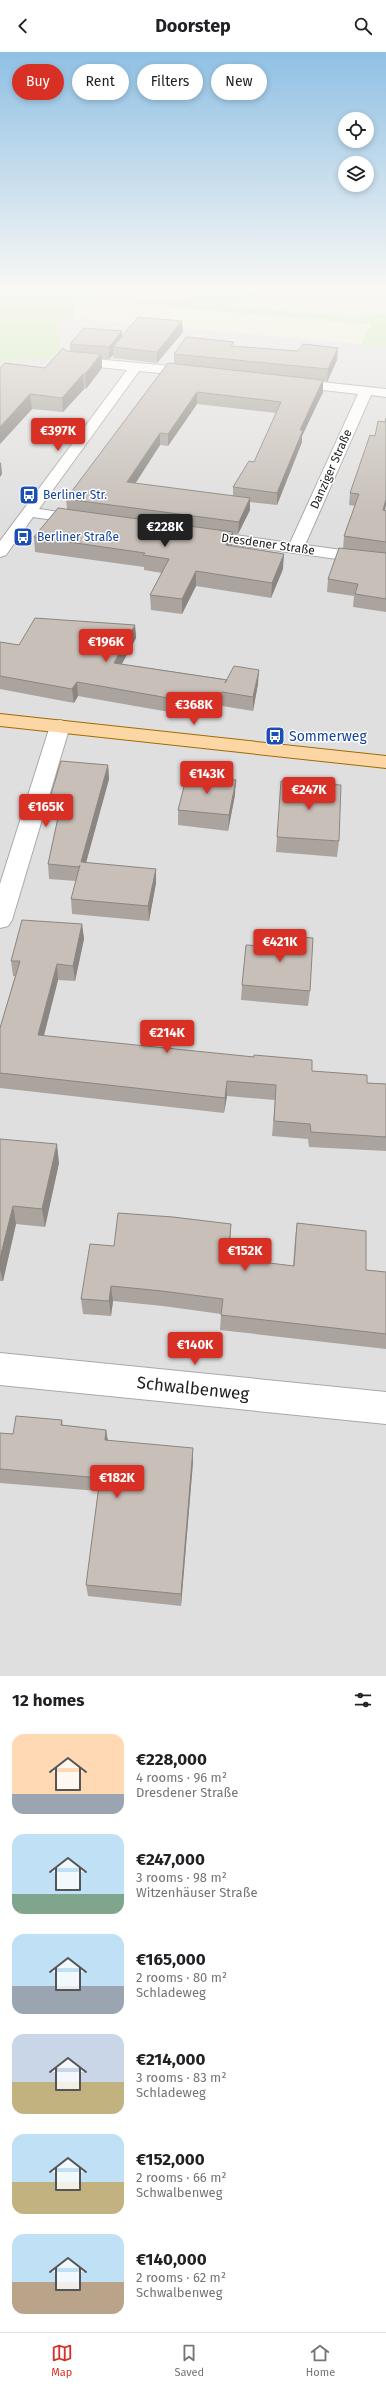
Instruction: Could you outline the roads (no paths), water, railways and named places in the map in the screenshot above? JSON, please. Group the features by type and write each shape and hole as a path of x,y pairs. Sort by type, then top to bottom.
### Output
{"main road":[{"path":"0,720 282,752 386,762"}],"street":[{"path":"94,363 205,374"},
{"path":"0,552 136,366"},
{"path":"283,382 386,393"},
{"name":"Danziger Straße","path":"296,548 366,391"},
{"path":"30,512 93,520"},
{"name":"Dresdener Straße","path":"186,533 386,561"},
{"path":"0,920 60,726"},
{"name":"Schwalbenweg","path":"0,1369 386,1408"}],"place":[{"name":"Berliner Str.","path":"29,495"},
{"name":"Berliner Straße","path":"23,537"},
{"name":"Sommerweg","path":"275,736"}]}
